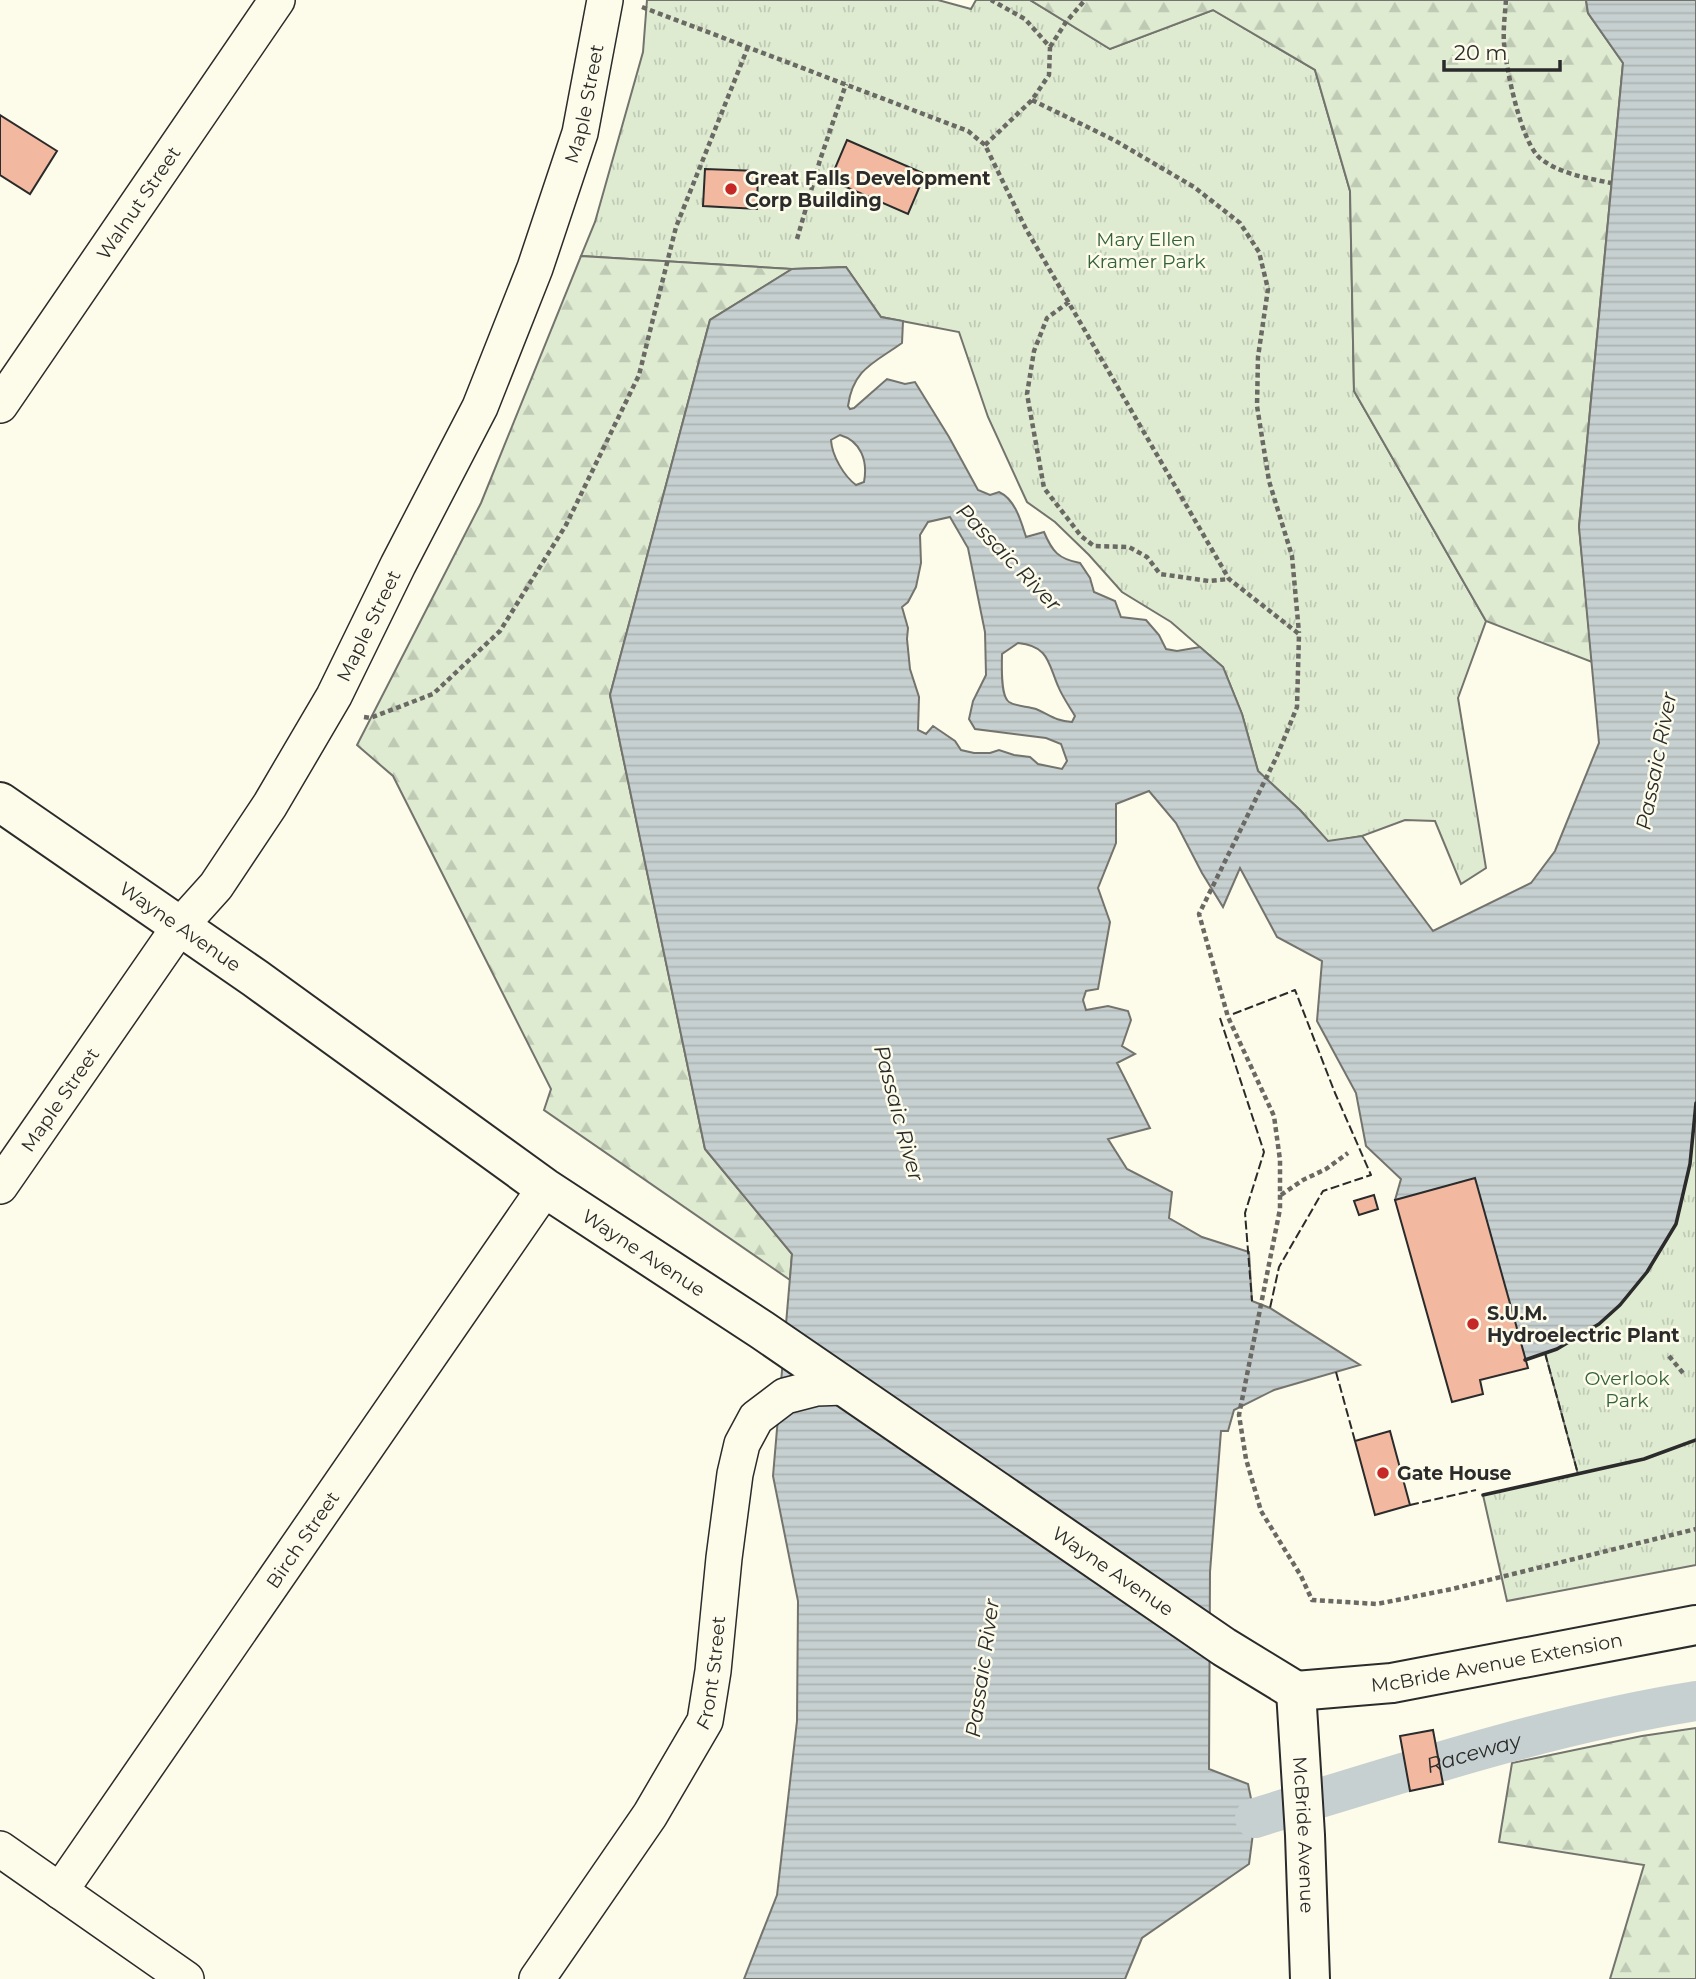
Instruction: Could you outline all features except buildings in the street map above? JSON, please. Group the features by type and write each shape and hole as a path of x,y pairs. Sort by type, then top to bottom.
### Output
{"main road":[{"name":"Wayne Avenue","path":"0,802 180,926 545,1188 762,1330 1224,1647 1296,1691"},
{"name":"McBride Avenue Extension","path":"1296,1691 1392,1683 1696,1625"},
{"name":"McBride Avenue","path":"1296,1691 1310,1979"}],"street":[{"name":"Walnut Street","path":"0,405 277,0"},
{"name":"Maple Street","path":"0,1186 180,926 216,886 270,805 326,711 480,407 535,268 621,2"},
{"name":"Birch Street","path":"60,1891 545,1188"},
{"name":"Front Street","path":"537,1979 650,1815 705,1721 713,1671 724,1558 742,1444 756,1418 785,1396 816,1388 845,1387"},
{"path":"0,1849 186,1979"}],"path":[{"path":"991,0 1025,19 1050,47"},
{"path":"985,145 1032,100 1049,75 1050,47 1084,0"},
{"path":"1506,0 1504,42 1511,87 1525,135 1539,158 1565,172 1611,183"},
{"path":"621,2 968,131 985,145 1026,229 1229,579 1299,634"},
{"path":"326,711 370,718 433,694 500,631 566,525 639,375 676,227 748,47"},
{"path":"797,239 846,84"},
{"path":"1032,100 1114,140 1194,187 1240,223 1259,251 1268,289 1258,357 1257,406 1269,481 1292,556 1299,634 1297,707 1277,756 1199,914 1228,1017 1274,1116 1280,1160 1280,1209 1239,1415 1246,1459 1262,1511 1301,1576 1312,1600 1377,1604 1452,1589 1696,1529"},
{"path":"1069,302 1047,318 1034,351 1027,394 1044,488 1081,536 1094,546 1129,547 1147,557 1160,575 1209,581 1229,579"},
{"path":"1280,1196 1349,1153"},
{"path":"1669,1356 1683,1373"}],"green space":[{"name":"Mary Ellen Kramer Park","path":"647,0 938,0 971,9 976,0 1030,0 1110,49 1213,10 1315,70 1350,191 1354,391 1486,621 1458,698 1486,868 1461,884 1435,821 1405,820 1362,836 1328,842 1300,810 1258,771 1242,714 1223,667 1171,622 1122,592 1055,522 1027,502 988,417 959,332 881,317 846,267 792,269 581,256 595,222 643,52"},
{"path":"1030,0 1586,0 1588,13 1623,63 1579,526 1592,662 1486,621 1354,391 1350,191 1315,70 1213,10 1110,49"},
{"path":"581,256 792,269 710,320 610,695 705,1149 792,1254 790,1280 544,1110 551,1089 393,776 357,745 481,503"},
{"name":"Overlook Park","path":"1696,1103 1696,1565 1507,1601 1483,1495 1578,1474 1545,1353 1557,1349 1690,1164"},
{"path":"1696,1728 1696,1979 1610,1979 1644,1865 1499,1842 1512,1763 1642,1736"}],"water":[{"name":"Passaic River","path":"1586,0 1696,0 1696,1103 1690,1164 1676,1224 1647,1272 1620,1305 1599,1324 1557,1349 1525,1360 1395,1200 1401,1179 1366,1146 1356,1093 1317,1021 1322,961 1277,937 1240,868 1223,907 1176,823 1149,791 1116,804 1116,843 1098,888 1110,922 1098,989 1086,991 1083,1000 1086,1010 1108,1006 1128,1011 1131,1020 1122,1046 1135,1054 1117,1063 1150,1128 1108,1139 1127,1169 1172,1192 1169,1218 1202,1237 1249,1252 1252,1301 1270,1308 1360,1365 1274,1390 1234,1410 1228,1431 1221,1431 1210,1572 1209,1769 1248,1784 1255,1818 1249,1864 1142,1938 1125,1979 744,1979 777,1895 797,1721 798,1601 773,1476 792,1254 705,1149 610,695 710,320 792,269 846,267 881,317 903,321 902,343 860,375 851,393 848,406 850,409 887,379 905,384 915,382 978,490 990,495 999,492 1005,495 1017,511 1026,537 1044,532 1057,553 1080,563 1090,578 1094,592 1115,601 1121,617 1146,620 1159,635 1166,649 1177,651 1200,647 1223,667 1242,714 1258,771 1300,810 1328,841 1362,836 1433,931 1531,883 1555,851 1599,743 1579,527 1623,63 1588,13","holes":["840,435 858,447 864,459 864,482 856,485 839,465 831,440","950,517 968,548 985,632 986,675 973,701 969,719 975,729 1046,738 1061,744 1067,761 1062,769 1038,764 1030,757 999,750 990,753 961,750 955,741 933,726 926,734 918,730 919,697 910,669 908,628 902,607 916,587 921,563 920,535 928,522","1018,643 1042,652 1075,716 1072,722 1009,702 1003,687 1002,654"]}],"waterway":[{"name":"Raceway","path":"1255,1818 1529,1737 1696,1701"}],"fence":[{"path":"1233,1014 1295,990 1335,1093 1371,1175 1323,1191 1279,1267 1270,1308"},
{"path":"1220,1018 1264,1152 1245,1213 1252,1301"},
{"path":"1545,1353 1578,1474"},
{"path":"1336,1372 1355,1441"},
{"path":"1410,1505 1476,1490"}],"wall":[{"path":"1525,1360 1557,1349 1599,1324 1620,1305 1647,1272 1676,1224 1690,1164 1696,1103"},
{"path":"1483,1495 1644,1459 1696,1440"}],"place":[{"name":"Great Falls Development Corp Building","path":"731,189"},
{"name":"S.U.M. Hydroelectric Plant","path":"1473,1324"},
{"name":"Gate House","path":"1383,1473"}]}
